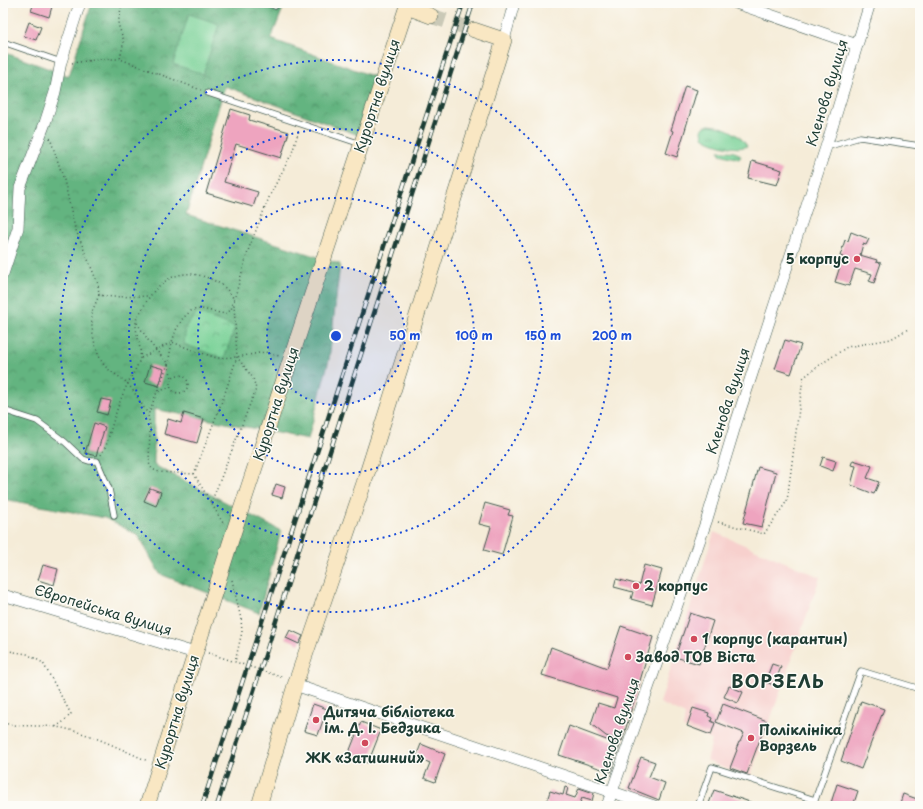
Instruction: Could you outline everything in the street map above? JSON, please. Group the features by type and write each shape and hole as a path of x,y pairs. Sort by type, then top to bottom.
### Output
{"street":[{"path":"3,274 18,228 20,188 45,123 55,92 61,62 80,3"},
{"path":"258,806 296,683 364,483 504,40 514,3"},
{"path":"736,3 857,45"},
{"name":"Кленова вулиця","path":"607,806 707,519 736,423 826,147 870,3"},
{"path":"407,5 432,16"},
{"name":"Курортна вулиця","path":"147,806 232,537 407,5"},
{"path":"474,30 504,40"},
{"name":"Європейська вулиця","path":"3,595 196,651"},
{"path":"296,683 654,806"}],"lane":[{"path":"268,3 275,6"},
{"path":"3,42 61,62"},
{"path":"208,93 361,144"},
{"path":"826,147 860,137 920,146"},
{"path":"3,410 37,421 83,458 89,461 97,461 109,489 114,515"},
{"path":"698,806 712,767 815,800 861,671 920,689"}],"path":[{"path":"120,60 124,41 118,24 122,3"},
{"path":"61,62 78,63 101,59 120,60 208,93"},
{"path":"45,123 64,180 75,228 98,284 99,295 93,309 92,318 92,326 98,355 101,362 127,384 148,415 150,426 149,463 152,469 159,472 194,474"},
{"path":"148,415 159,391 168,364 172,342 183,318 189,311 199,309 225,314 231,310 249,248 270,195 292,153 301,125"},
{"path":"97,461 106,446 127,384 140,358 136,321 149,296 159,286 171,277 191,273 203,276 222,286 228,291 234,300 237,357 224,396 194,474"},
{"path":"99,295 113,297 149,296"},
{"path":"136,321 144,336 155,351 168,364 172,378 170,384 171,387 175,392 181,393 187,389 188,380 185,376 179,374 172,378"},
{"path":"707,519 764,534 786,501 803,378 847,347 890,338 908,329"},
{"path":"140,358 172,342 217,358 237,357 265,352 290,359"},
{"path":"211,502 255,393 256,386 253,378 237,357"},
{"path":"159,391 171,387"},
{"path":"194,474 232,537"},
{"path":"232,579 242,632 235,662"},
{"path":"3,650 27,654 43,663 71,714 62,723 53,728"},
{"path":"196,651 235,662 296,683"},
{"path":"3,723 15,726 61,728 95,738 160,766"}],"shaded area":[{"path":"714,532 820,577 750,778 707,761 712,740 683,728 685,715 660,703"}],"green space":[{"path":"92,3 285,3 271,39 383,80 361,136 225,86 186,215 340,264 329,360 308,439 154,409 154,465 281,531 259,613 160,574 138,535 105,518 3,499 3,52 69,76"},
{"path":"189,14 219,24 203,74 173,64"},
{"path":"709,125 731,131 740,137 747,146 737,148 707,140 703,137 702,130 705,126"},
{"path":"719,151 735,152 741,157 739,159 720,154"},
{"path":"197,313 235,327 224,359 184,344 186,326"}],"building":[{"path":"34,3 53,3 49,17 31,11"},
{"path":"29,22 41,27 36,40 24,36"},
{"path":"685,86 697,90 677,157 666,153 673,131 671,130"},
{"path":"231,109 250,115 249,120 289,132 281,158 236,144 224,182 258,192 253,207 206,193"},
{"path":"752,161 782,170 777,185 748,178"},
{"name":"5 корпус","path":"851,232 869,239 866,245 863,244 860,255 877,260 876,262 881,263 874,283 869,281 872,274 855,269 849,286 835,282 843,257 840,256 845,240 848,241"},
{"path":"785,340 801,345 791,374 775,369"},
{"path":"150,365 164,369 159,386 145,382"},
{"path":"101,399 111,401 107,415 97,412"},
{"path":"184,413 204,419 197,443 164,434 168,419 181,423"},
{"path":"94,423 105,427 96,456 85,453"},
{"path":"823,457 836,461 833,471 820,466"},
{"path":"853,460 872,466 867,478 879,482 874,494 851,485 856,466 851,465"},
{"path":"758,467 776,472 762,527 743,523"},
{"path":"276,484 285,487 282,498 272,495"},
{"path":"150,488 161,492 156,506 144,501"},
{"path":"485,503 510,510 508,515 513,516 502,555 484,550 491,527 479,524"},
{"path":"43,565 58,569 54,585 38,580"},
{"name":"2 корпус","path":"644,565 662,570 652,605 631,599 633,592 614,587 616,579 639,585"},
{"name":"1 корпус (карантин)","path":"690,613 713,621 699,664 675,657"},
{"name":"Завод ТОВ Віста","path":"621,626 653,637 622,741 606,736 591,724 598,703 614,708 617,698 542,675 551,647 607,668"},
{"path":"290,630 303,636 299,644 286,638"},
{"path":"772,664 781,667 774,685 765,682"},
{"path":"729,686 743,692 738,703 724,697"},
{"path":"861,701 884,709 861,769 841,761"},
{"name":"Дитяча бібліотека ім. Д. І. Бедзика","path":"313,704 327,709 318,735 304,731"},
{"name":"Поліклініка Ворзель","path":"723,704 767,721 747,774 730,768 737,750 736,749 744,733 716,722"},
{"path":"693,708 709,713 708,716 712,718 711,721 715,723 711,735 687,726"},
{"name":"ЖК «Затишний»","path":"361,722 381,730 368,763 348,755"},
{"path":"569,726 620,745 611,772 559,755"},
{"path":"421,744 445,754 435,782 424,778 430,763 416,757"},
{"path":"641,757 655,762 649,777 665,783 659,800 629,788"},
{"path":"837,784 858,791 853,806 830,806"},
{"path":"565,787 568,788 566,795 575,798 579,788 594,793 592,801 582,798 580,803 588,806 552,806 546,804 550,791 563,795"},
{"path":"714,790 762,806 708,806"},
{"path":"903,794 920,800 920,806 899,806"}],"tunnel":[{"path":"431,16 474,30"}],"railway":[{"path":"202,806 463,3"},
{"path":"217,806 473,3"}],"place":[{"name":"5 корпус","path":"857,259"},
{"name":"2 корпус","path":"636,586"},
{"name":"1 корпус (карантин)","path":"694,639"},
{"name":"Завод ТОВ Віста","path":"628,657"},
{"name":"Дитяча бібліотека ім. Д. І. Бедзика","path":"316,720"},
{"name":"Поліклініка Ворзель","path":"751,738"},
{"name":"ЖК «Затишний»","path":"365,743"}],"district":[{"name":"ВОРЗЕЛЬ","path":"778,682"}]}
